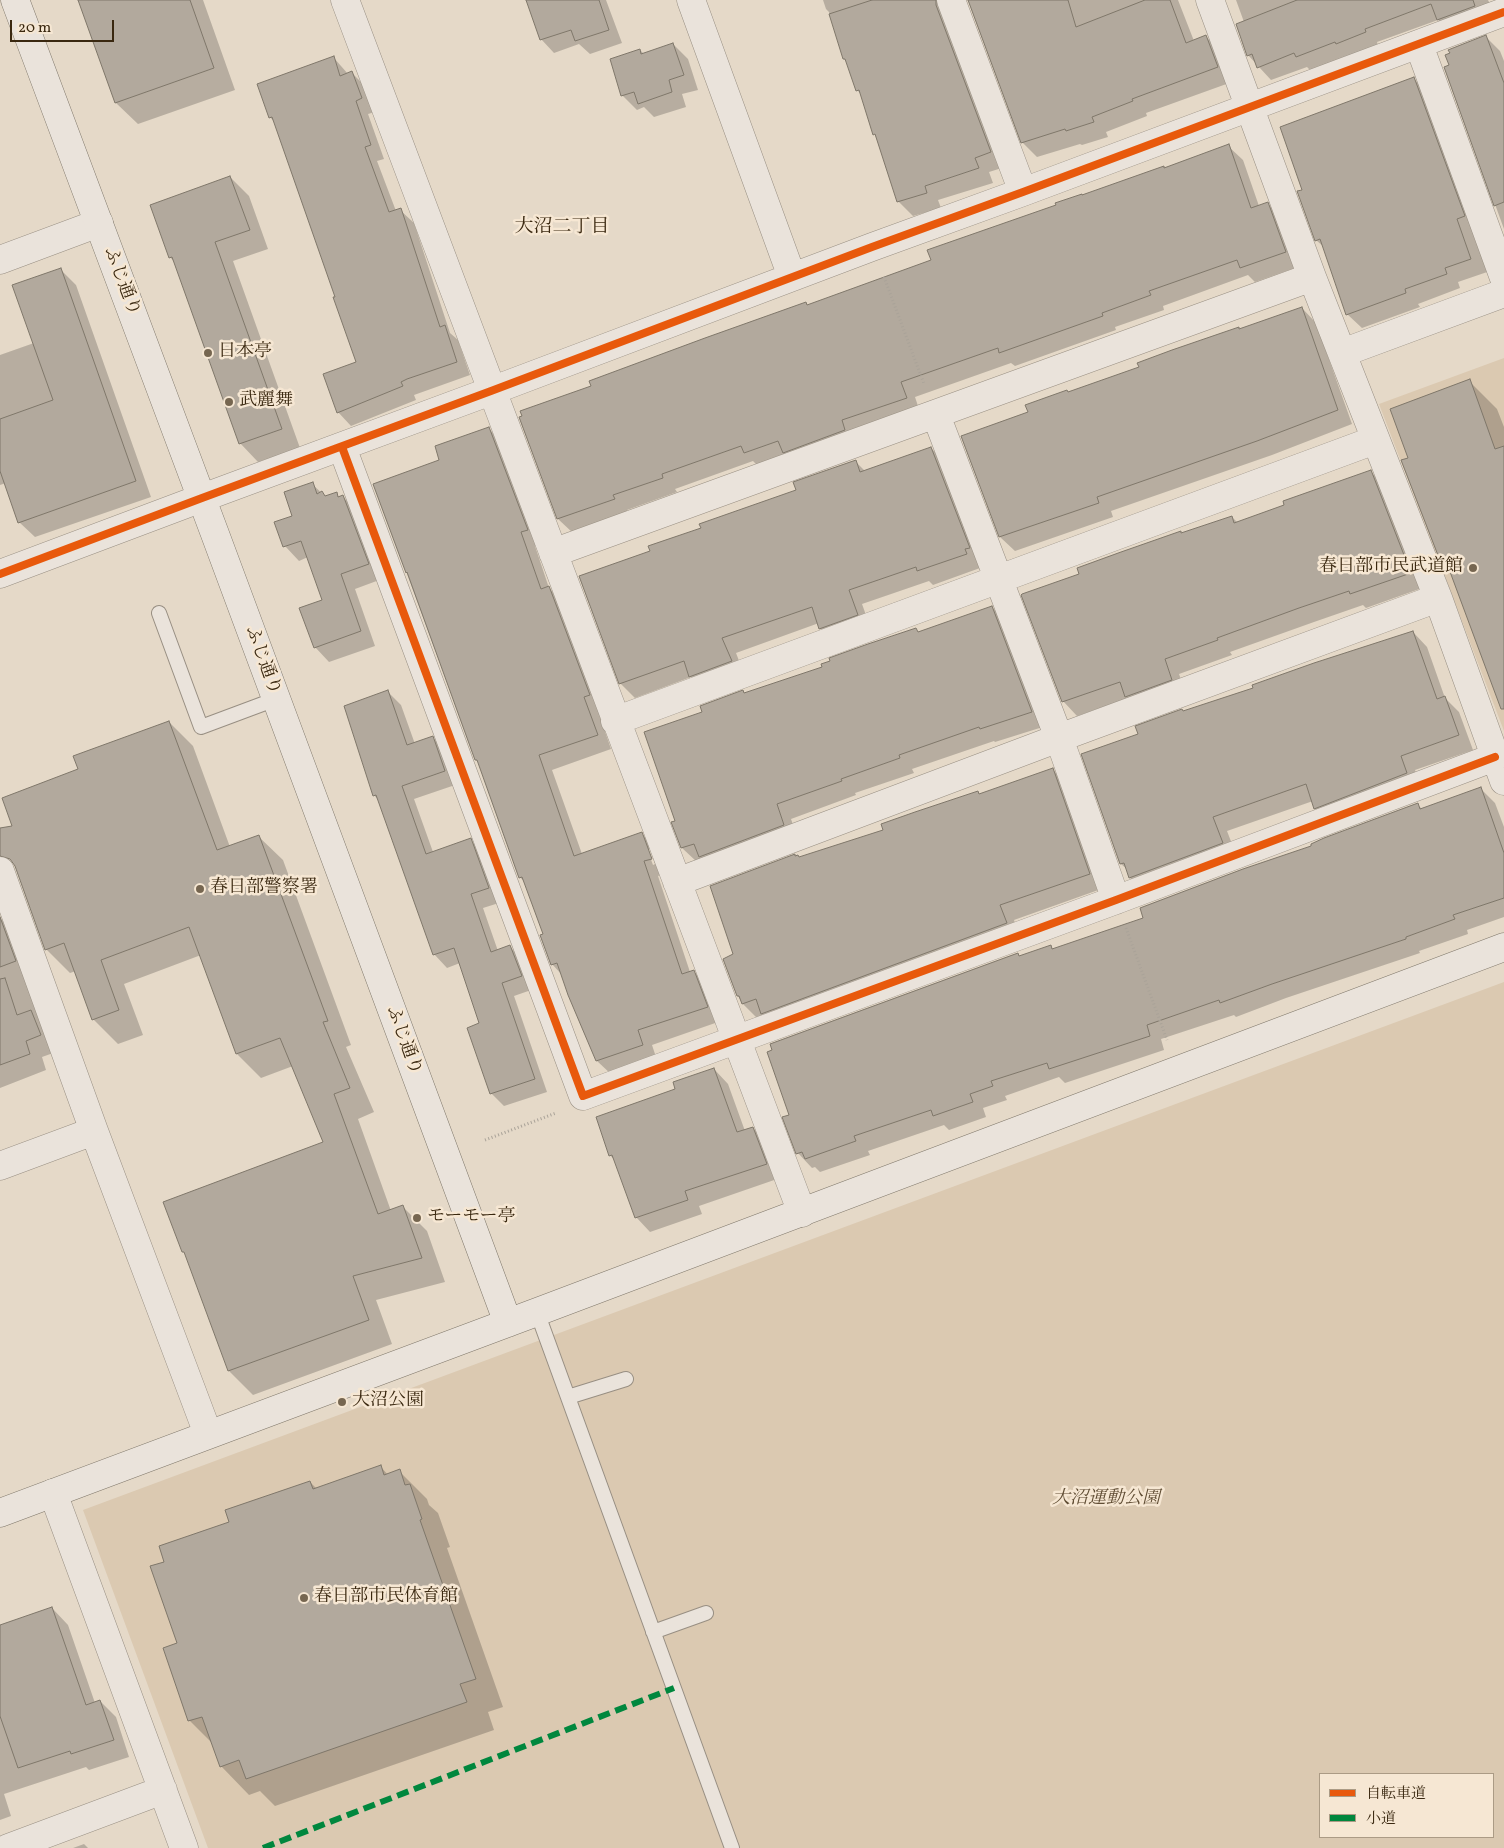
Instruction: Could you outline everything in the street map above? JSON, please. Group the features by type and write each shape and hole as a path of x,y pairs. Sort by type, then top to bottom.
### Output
{"street":[{"name":"ふじ通り","path":"15,0 508,1323"},
{"path":"345,0 615,721 802,1213"},
{"path":"691,0 792,277"},
{"path":"951,0 1023,192"},
{"path":"342,447 584,1096 1116,900 1500,769 1438,598 1312,278 1210,0"},
{"path":"0,574 1504,12"},
{"path":"1419,45 1504,278"},
{"path":"0,260 99,223"},
{"path":"553,553 1312,278"},
{"path":"1342,353 1504,293"},
{"path":"936,414 1059,738 1116,900"},
{"path":"615,721 1375,440"},
{"path":"677,882 1438,598"},
{"path":"1,877 94,1132 208,1434"},
{"path":"0,1512 802,1213 1504,947"},
{"path":"0,1166 94,1132"},
{"path":"53,1493 184,1848"},
{"path":"8,1848 163,1790"}],"lane":[{"path":"159,614 201,727 276,699"},
{"path":"537,1312 732,1848"},
{"path":"568,1397 626,1379"},
{"path":"653,1632 706,1613"}],"path":[{"path":"872,247 936,414"},
{"path":"1116,900 1178,1071"},
{"path":"485,1140 576,1105 584,1096"}],"green space":[{"name":"春日部市民武道館","path":"1504,358 1504,731 1379,404"},
{"name":"大沼運動公園","path":"1504,982 1504,1848 208,1848 83,1510"}],"building":[{"path":"78,0 190,0 214,68 115,103"},
{"path":"526,0 599,0 609,30 575,41 571,30 540,40"},
{"path":"872,0 936,0 936,5 991,152 975,158 979,168 925,186 927,193 897,202 875,134 873,135 859,90 856,91 845,59 843,59 829,14"},
{"path":"968,0 1068,0 1076,27 1145,0 1170,0 1186,43 1206,35 1218,67 1132,99 1133,101 1092,117 1094,122 1021,143"},
{"path":"1297,0 1473,0 1475,6 1437,20 1431,4 1365,29 1366,32 1336,44 1335,42 1296,57 1294,53 1257,68 1252,54 1247,56 1236,24"},
{"path":"1486,35 1504,83 1504,202 1494,206 1444,67 1449,65 1445,55 1450,53 1448,50"},
{"path":"673,43 684,75 669,80 672,92 638,104 634,92 621,96 610,59 640,49 641,54"},
{"path":"334,56 340,76 352,71 362,98 356,101 371,145 365,147 389,212 401,208 440,327 445,325 457,362 407,379 401,382 403,386 337,413 323,374 356,362 272,117 269,118 257,84"},
{"path":"1414,77 1465,216 1457,219 1471,259 1445,268 1447,274 1405,289 1406,293 1346,315 1320,239 1315,241 1297,191 1302,190 1280,127"},
{"path":"1229,144 1251,208 1268,202 1286,252 1240,268 1237,260 1149,291 1151,295 1102,313 1103,316 999,353 998,348 901,382 907,398 842,420 845,430 783,453 778,441 744,453 741,446 662,474 663,478 613,495 615,499 557,519 519,417 522,416 520,411 591,386 589,381 705,338 806,302 807,305 931,260 927,250 1056,205 1055,203 1164,166 1164,168"},
{"path":"230,176 250,230 215,242 282,429 239,444 172,257 169,258 150,205"},
{"path":"61,268 136,481 18,523 0,471 0,419 53,400 12,285"},
{"path":"1302,307 1338,410 1257,441 1097,497 1099,503 999,537 961,436 1028,412 1025,405 1139,367 1137,363 1172,350"},
{"name":"春日部市民武道館","path":"1470,379 1495,449 1504,446 1504,709 1501,709 1446,561 1441,563 1401,460 1408,458 1390,409"},
{"path":"489,427 528,530 521,532 541,589 549,586 590,695 584,697 598,735 539,755 574,856 642,832 652,859 644,861 682,974 694,970 708,1007 638,1030 643,1045 596,1061 568,995 557,963 551,965 540,935 543,934 522,877 519,878 477,760 475,760 373,484 439,460 435,446"},
{"path":"931,447 970,548 965,549 967,554 917,571 916,567 849,590 858,615 819,629 812,607 722,638 732,661 689,677 684,661 619,684 579,576 650,551 648,546 701,528 699,524 796,490 793,482 856,460 860,472"},
{"path":"1371,470 1411,573 1350,594 1349,591 1299,608 1165,659 1172,680 1125,697 1120,682 1062,702 1022,594 1079,574 1077,568 1121,552 1232,516 1234,523 1284,505 1283,501"},
{"path":"313,482 317,494 322,491 325,496 337,492 338,497 343,495 369,564 341,574 361,631 314,648 299,608 322,600 301,541 283,547 274,522 292,516 284,492"},
{"path":"992,606 1032,712 980,729 979,727 899,755 900,758 777,804 784,825 699,857 694,844 681,848 671,822 675,821 644,732 702,712 700,706 743,690 744,693 822,667 821,664 830,661 829,658 916,628 918,632"},
{"path":"1413,631 1437,699 1445,696 1459,735 1401,756 1407,773 1314,809 1306,784 1213,817 1223,843 1129,878 1124,863 1120,864 1081,754 1138,734 1135,726 1182,709 1183,711 1253,688 1252,685"},
{"path":"388,690 407,745 433,736 445,771 402,786 426,854 471,838 489,888 471,894 491,952 510,945 522,976 502,983 535,1079 490,1094 467,1028 479,1023 454,948 433,955 376,795 373,796 344,706"},
{"path":"169,721 217,850 259,835 328,1021 323,1022 350,1088 334,1094 378,1214 403,1205 422,1258 353,1276 369,1320 228,1371 184,1252 182,1252 163,1202 323,1142 280,1038 236,1054 189,927 101,960 119,1010 92,1020 64,943 45,950 15,866 10,859 0,856 0,828 12,826 2,798 78,769 73,756"},
{"path":"1053,768 1090,874 1000,905 1007,923 761,1014 756,999 742,1004 723,959 733,954 710,886 795,854 795,856 798,855 799,857 883,830 881,824 978,791 979,794"},
{"path":"1481,787 1504,853 1504,898 1453,915 1455,919 1406,937 1406,939 1220,1003 1219,1000 1147,1025 1150,1036 1049,1069 1047,1063 991,1081 993,1086 970,1094 973,1102 933,1116 931,1110 854,1136 856,1141 805,1159 802,1152 796,1154 782,1117 789,1115 767,1052 772,1050 770,1044 1018,953 1019,956 1051,945 1052,949 1143,918 1140,908 1243,869 1311,846 1311,844 1324,838 1418,803 1420,809"},
{"path":"0,917 16,961 0,967"},
{"path":"5,978 17,1015 31,1010 41,1035 26,1041 30,1054 0,1065 0,979"},
{"path":"714,1068 737,1132 753,1127 767,1164 685,1191 688,1200 635,1218 612,1155 609,1156 596,1117 675,1089 673,1082"},
{"name":"春日部市民体育館","path":"381,1465 384,1475 400,1469 405,1485 410,1484 422,1519 420,1520 476,1679 460,1684 467,1702 246,1779 239,1760 220,1767 202,1717 188,1721 163,1648 177,1643 150,1566 164,1562 159,1546 229,1522 225,1510 310,1481 313,1489"},
{"path":"52,1607 86,1705 100,1700 114,1740 71,1754 70,1751 18,1768 0,1716 0,1625"}],"marked path":[{"path":"263,1848 674,1688"}],"cycle path":[{"path":"0,574 1504,12"},
{"path":"342,447 583,1096 1116,900 1495,757"}],"place":[{"name":"日本亭","path":"208,353"},
{"name":"武麗舞","path":"229,402"},
{"name":"春日部市民武道館","path":"1473,568"},
{"name":"春日部警察署","path":"200,889"},
{"name":"モーモー亭","path":"417,1218"},
{"name":"大沼公園","path":"342,1402"},
{"name":"春日部市民体育館","path":"304,1598"}],"district":[{"name":"大沼二丁目","path":"562,229"}]}
